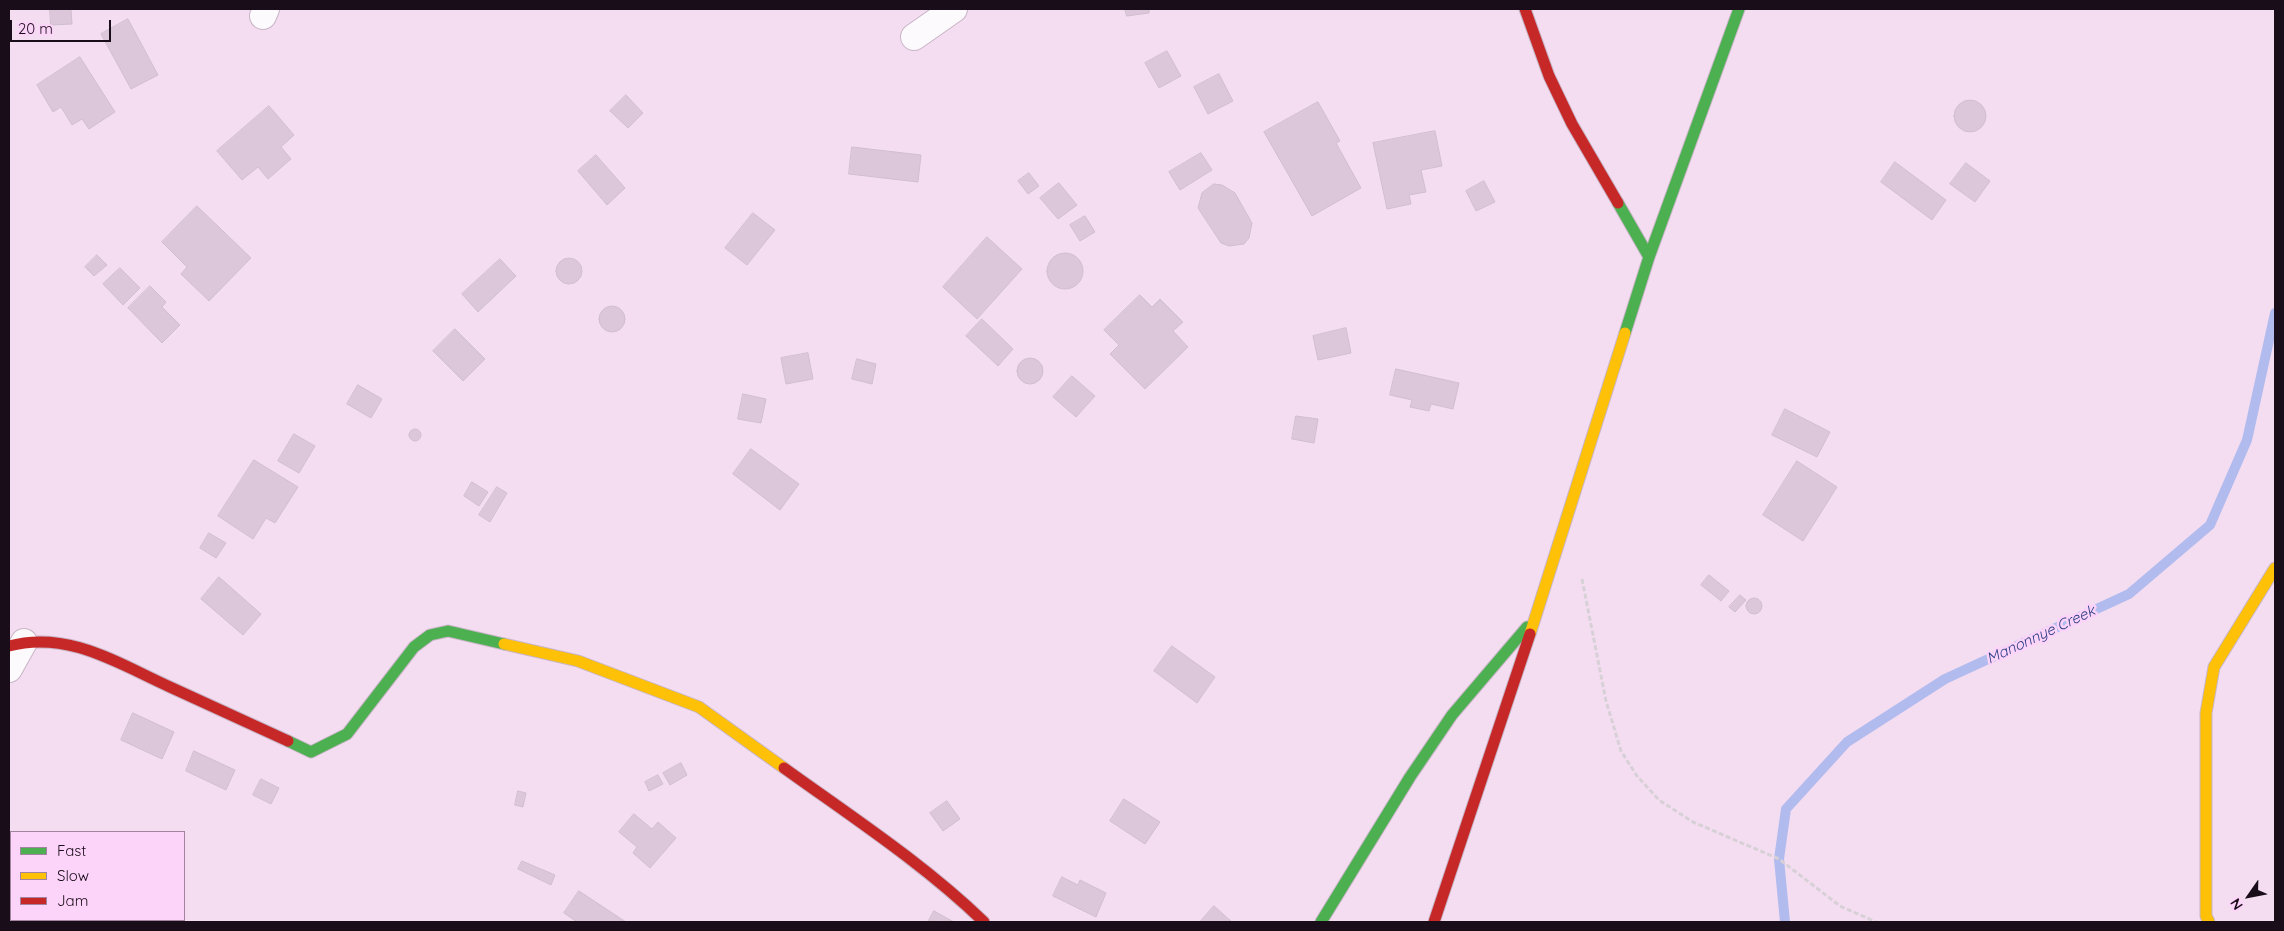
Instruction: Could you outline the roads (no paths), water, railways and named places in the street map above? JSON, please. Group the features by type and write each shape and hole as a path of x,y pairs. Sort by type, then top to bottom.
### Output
{"street":[{"path":"914,37 954,9"},
{"path":"1525,9 1549,76 1572,124 1649,257"},
{"path":"1434,922 1535,617 1649,257 1739,9"},
{"path":"2208,922 2206,916 2206,713 2214,667 2235,630 2275,568"},
{"path":"1321,922 1410,777 1452,715 1535,617"},
{"path":"9,669 16,644 55,643 101,653 150,678 310,752 348,734 414,647 430,635 448,631 578,661 699,707 862,824 963,902 984,922"}],"waterway":[{"name":"Manonnye Creek","path":"1785,922 1779,859 1786,809 1847,742 1945,679 2129,594 2210,525 2247,440 2275,313"}]}
